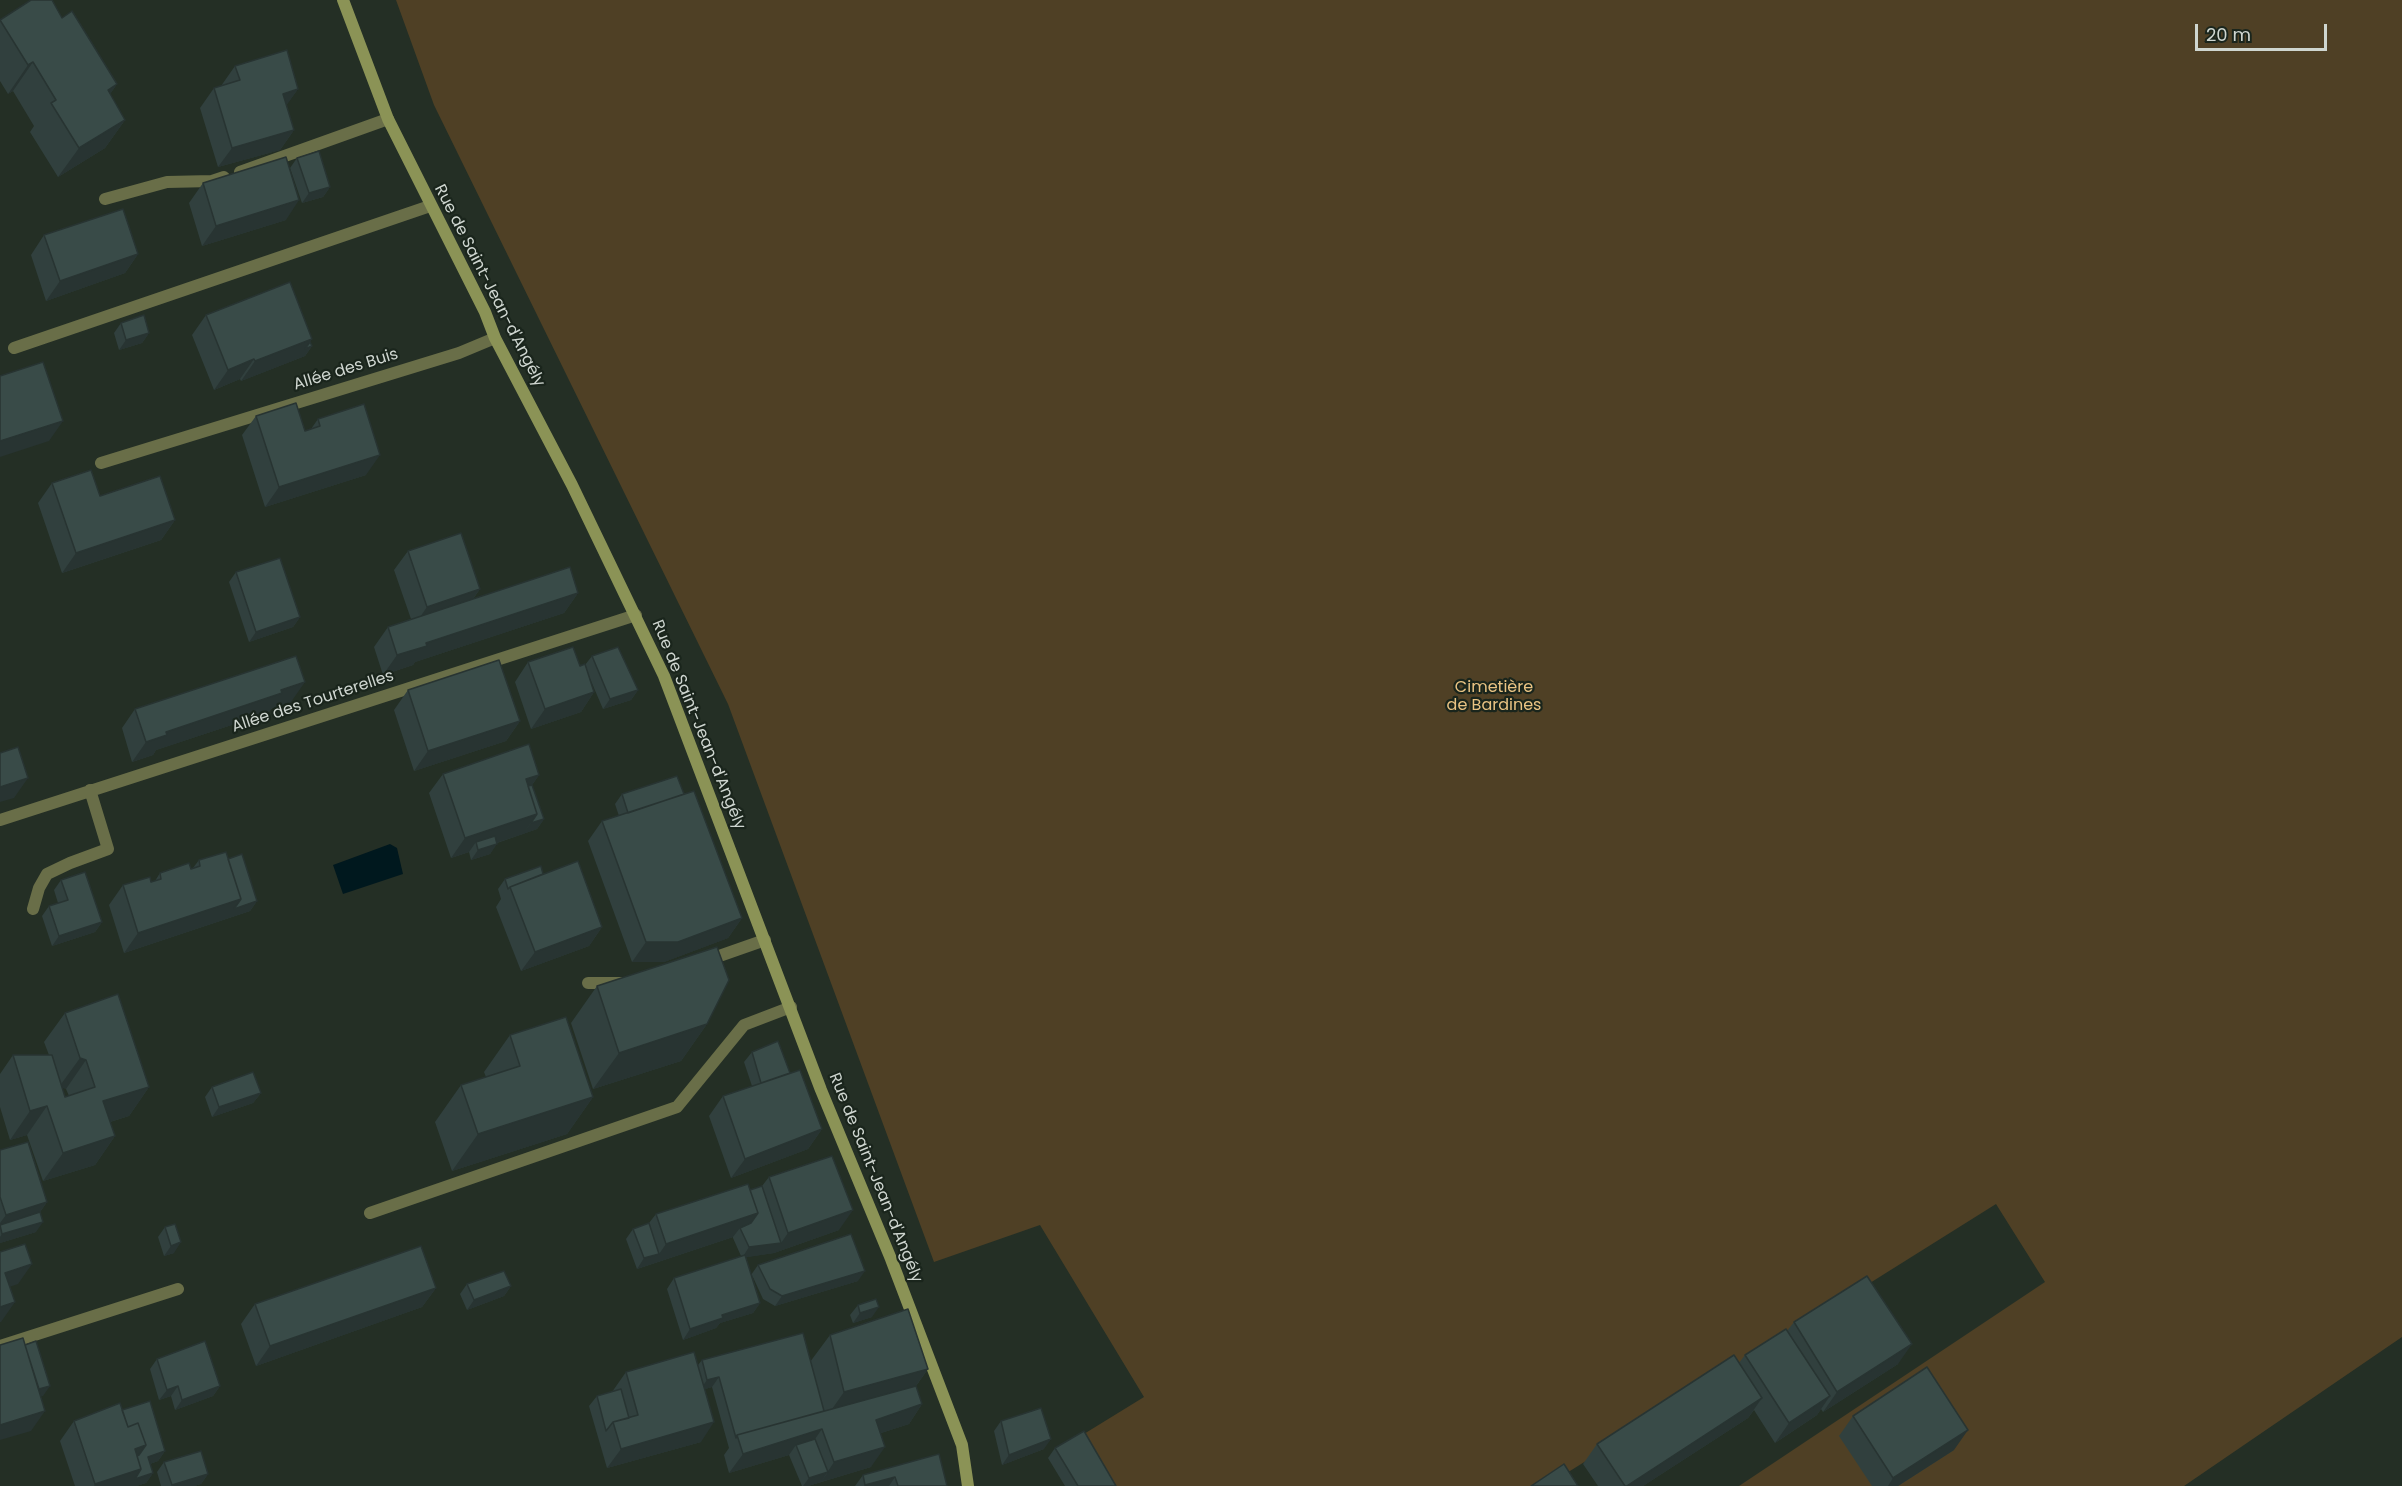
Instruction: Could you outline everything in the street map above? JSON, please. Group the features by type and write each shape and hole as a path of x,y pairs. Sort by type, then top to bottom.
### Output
{"main road":[{"name":"Rue de Saint-Jean-d'Angély","path":"343,0 388,119 485,312 495,338 572,485 664,676 821,1090 891,1259 962,1444 969,1486"}],"lane":[{"path":"105,199 167,182 212,181 388,119"},
{"path":"14,348 430,206"},
{"name":"Allée des Buis","path":"101,464 459,353 495,338"},
{"name":"Allée des Tourterelles","path":"0,820 636,615"},
{"path":"33,909 39,888 47,874 108,849 90,790"},
{"path":"698,964 765,940"},
{"path":"588,983 631,984"},
{"path":"370,1213 677,1107 744,1025 791,1007"},
{"path":"0,1346 178,1289"}],"green space":[{"name":"Cimetière de Bardines","path":"396,0 2402,0 2402,1337 2184,1486 1739,1486 2045,1282 1996,1204 1546,1486 1108,1486 1079,1437 1144,1397 1040,1225 934,1262 728,704 434,105"}],"water":[{"path":"390,844 397,848 403,874 343,894 333,865"}],"building":[{"path":"31,0 52,0 62,18 72,11 117,84 108,90 125,120 79,148 51,103 56,100 33,62 28,65 0,20"},
{"path":"287,50 298,89 283,94 294,130 232,148 214,88 240,80 235,66"},
{"path":"319,151 330,187 309,193 297,158"},
{"path":"286,157 299,200 216,226 203,183"},
{"path":"123,209 138,254 60,281 44,235"},
{"path":"290,282 312,339 228,370 206,315"},
{"path":"144,315 149,333 126,340 121,323"},
{"path":"43,362 63,421 0,441 0,376"},
{"path":"296,403 305,431 320,426 318,419 364,404 380,455 279,487 256,416"},
{"path":"91,470 100,496 160,476 175,520 76,553 52,483"},
{"path":"461,533 480,589 427,607 408,551"},
{"path":"280,558 300,617 256,632 236,572"},
{"path":"570,567 578,593 426,643 427,646 397,655 388,627"},
{"path":"573,647 580,666 585,664 594,692 545,709 528,662"},
{"path":"618,647 638,690 610,699 592,656"},
{"path":"296,656 305,682 281,690 282,693 166,732 167,735 146,742 135,709"},
{"path":"499,660 520,721 428,751 408,690"},
{"path":"529,744 539,775 526,779 537,814 465,838 443,774"},
{"path":"18,747 28,778 0,787 0,753"},
{"path":"677,776 684,794 628,813 622,794"},
{"path":"532,785 544,819 531,823 537,814 528,786"},
{"path":"694,791 742,918 678,942 646,942 602,821"},
{"path":"495,836 497,844 478,850 476,842"},
{"path":"226,852 241,899 138,933 123,885 150,877 151,882 161,879 160,873 189,863 191,869 200,866 199,860"},
{"path":"242,854 257,901 234,909 241,899 228,859"},
{"path":"578,861 602,927 535,952 510,887"},
{"path":"541,866 543,874 508,889 505,879"},
{"path":"85,872 102,922 59,936 49,906 68,900 61,880"},
{"path":"717,947 729,980 707,1024 619,1053 597,986"},
{"path":"118,994 149,1087 103,1101 115,1136 63,1153 47,1106 30,1111 13,1055 52,1055 65,1097 95,1087 86,1060 80,1058 65,1013"},
{"path":"566,1017 593,1097 478,1134 461,1085 520,1066 510,1035"},
{"path":"778,1041 790,1073 761,1083 752,1052"},
{"path":"800,1070 822,1129 745,1159 723,1096"},
{"path":"253,1072 261,1093 219,1107 212,1087"},
{"path":"28,1142 47,1202 6,1215 0,1197 0,1150"},
{"path":"832,1156 853,1210 788,1233 769,1177"},
{"path":"748,1184 758,1213 666,1244 656,1214"},
{"path":"762,1186 781,1243 749,1247 740,1228 751,1223 758,1213 750,1190"},
{"path":"40,1212 43,1222 2,1234 0,1225"},
{"path":"649,1223 659,1254 644,1258 633,1229"},
{"path":"175,1224 181,1242 171,1246 165,1227"},
{"path":"851,1234 865,1271 782,1296 770,1289 758,1265"},
{"path":"25,1244 32,1264 5,1273 15,1302 0,1307 0,1252"},
{"path":"421,1246 436,1288 270,1346 255,1304"},
{"path":"745,1255 760,1303 722,1315 723,1318 690,1329 674,1278"},
{"path":"504,1271 511,1286 474,1300 467,1284"},
{"path":"1867,1276 1912,1344 1837,1392 1794,1322"},
{"path":"876,1299 879,1307 860,1313 858,1305"},
{"path":"908,1309 928,1369 844,1392 830,1335"},
{"path":"1786,1329 1830,1396 1789,1423 1745,1355"},
{"path":"803,1333 824,1411 737,1435 736,1438 719,1377 707,1380 702,1360"},
{"path":"23,1338 45,1411 0,1425 0,1345"},
{"path":"36,1341 50,1386 39,1389 25,1345"},
{"path":"205,1341 220,1386 182,1400 178,1386 167,1390 157,1359"},
{"path":"694,1352 714,1422 621,1449 613,1422 638,1415 626,1372"},
{"path":"1734,1355 1762,1398 1625,1486 1597,1444"},
{"path":"1927,1367 1968,1430 1893,1478 1853,1416"},
{"path":"916,1386 922,1404 876,1420 885,1447 834,1462 822,1429 743,1454 737,1435"},
{"path":"621,1389 629,1418 613,1422 606,1431 597,1396"},
{"path":"150,1401 165,1451 148,1457 153,1473 135,1479 141,1469 137,1456 146,1445 138,1423 128,1427 122,1410"},
{"path":"120,1403 128,1427 138,1423 146,1445 135,1449 141,1469 95,1484 74,1421"},
{"path":"1041,1408 1051,1439 1009,1455 1001,1421"},
{"path":"1084,1431 1116,1486 1078,1486 1055,1448"},
{"path":"815,1439 828,1472 809,1478 796,1445"},
{"path":"201,1451 208,1474 172,1485 164,1462"},
{"path":"939,1454 947,1486 898,1486 895,1477 865,1485 863,1475"},
{"path":"1564,1464 1578,1486 1531,1486"}]}
